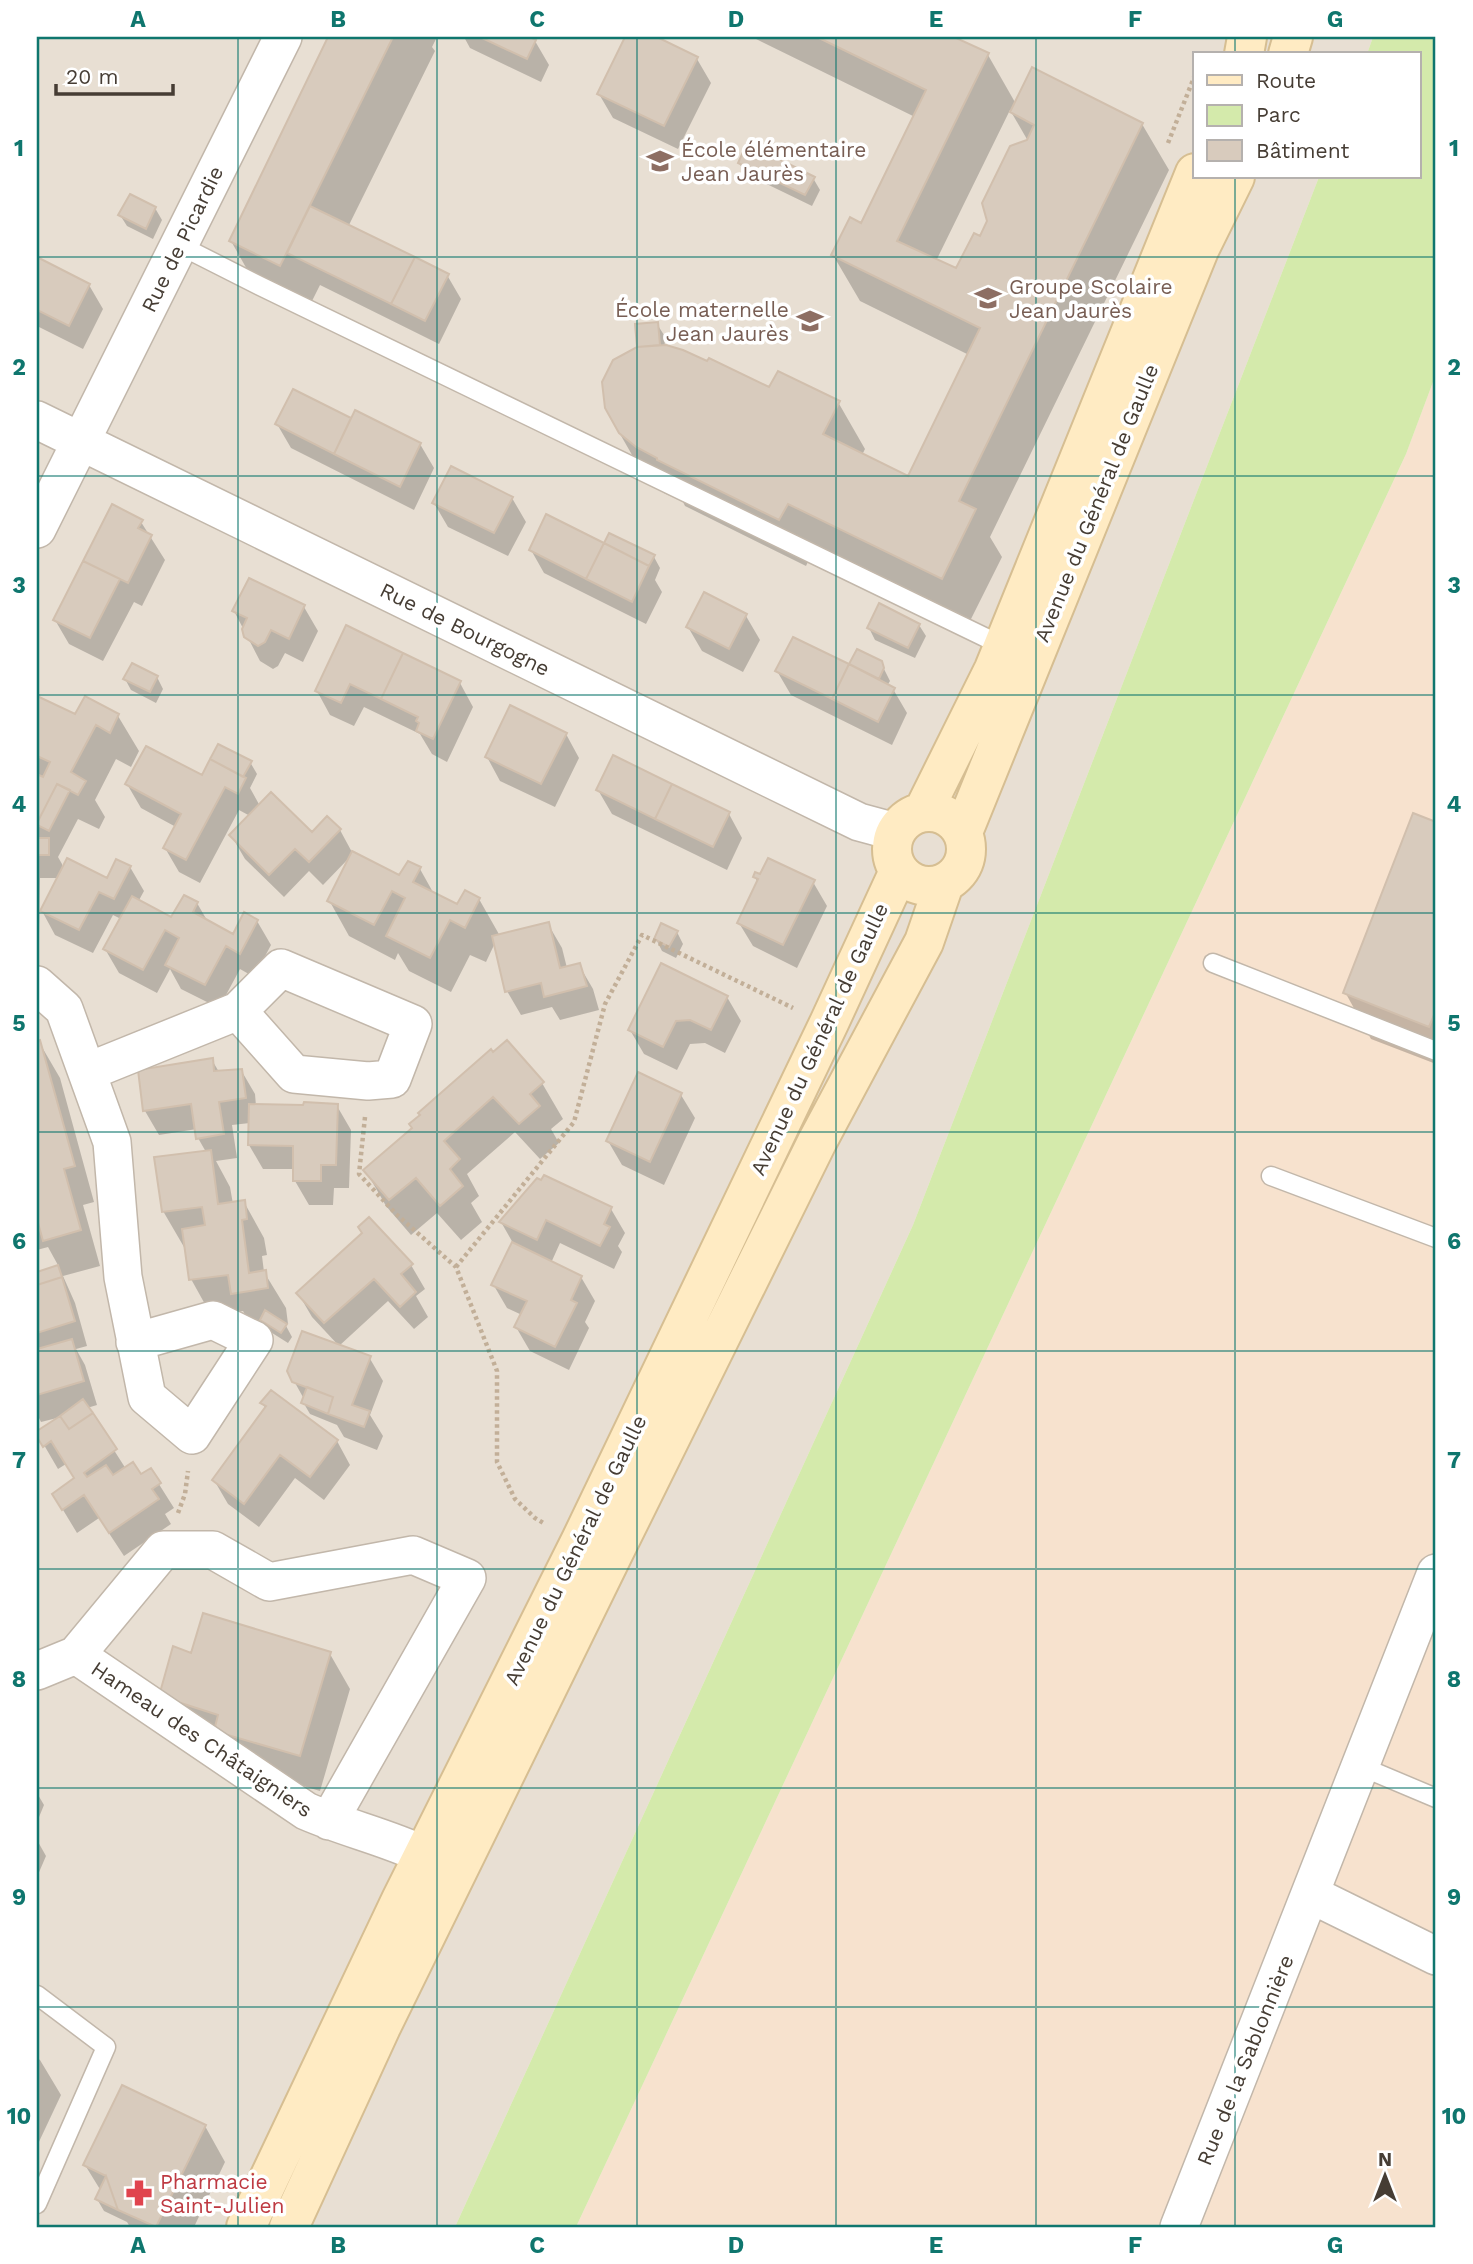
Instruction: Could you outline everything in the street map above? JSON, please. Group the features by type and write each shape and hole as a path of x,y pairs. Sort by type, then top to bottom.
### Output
{"main road":[{"name":"Avenue du Général de Gaulle","path":"910,822 1003,646 1193,178"},
{"name":"Avenue du Général de Gaulle","path":"963,832 1199,250 1234,178"},
{"path":"932,812 950,818 963,832 966,842 965,862 960,871 944,884 924,887 914,884 898,871 892,856 893,839 910,822 932,812"},
{"name":"Avenue du Général de Gaulle","path":"246,2227 401,1900 581,1540 829,1023 898,871"},
{"name":"Avenue du Général de Gaulle","path":"289,2227 381,2026 817,1142 924,942 944,884"}],"street":[{"name":"Rue de Picardie","path":"37,529 283,37"},
{"name":"Rue de Bourgogne","path":"37,420 859,822 910,822"},
{"path":"87,1072 238,1011 281,968 412,1024 392,1079 369,1082 294,1074 238,1011"},
{"path":"37,985 64,1009 112,1142 123,1277 135,1342 147,1397 192,1435 254,1340 213,1320 135,1342"},
{"name":"Hameau des Châtaigniers","path":"37,1671 76,1655 163,1550 213,1550 269,1582 412,1555 467,1578 329,1821"},
{"name":"Rue de la Sablonnière","path":"1179,2227 1436,1573"},
{"name":"Hameau des Châtaigniers","path":"76,1655 306,1811 329,1821 393,1840 424,1855"},
{"path":"1310,1894 1436,1956"}],"lane":[{"path":"180,245 1003,646"},
{"path":"1213,963 1436,1051"},
{"path":"1270,1175 1436,1238"},
{"path":"1360,1766 1436,1798"},
{"path":"37,1995 106,2047 37,2204"}],"path":[{"path":"456,1267 574,1122 605,1004 642,935 829,1023"},
{"path":"369,1082 359,1174 396,1214 456,1267 497,1371 497,1462 516,1499 535,1518 581,1540"},
{"path":"163,1550 186,1494 192,1435"}],"shaded area":[{"path":"37,37 1373,37 1368,52 1193,52 1193,178 1319,178 913,1225 455,2227 37,2227"},
{"path":"1436,374 1436,2227 576,2227 1406,454"}],"green space":[{"path":"1373,37 1436,37 1436,374 1406,454 576,2227 455,2227 913,1225 1319,178 1420,178 1420,52 1368,52"}],"building":[{"path":"328,37 393,37 280,266 229,241"},
{"path":"480,37 530,37 536,40 527,59"},
{"path":"625,37 657,37 698,57 664,126 597,94"},
{"name":"Groupe Scolaire Jean Jaurès","path":"817,37 954,37 989,53 897,241 956,268 974,233 980,236 987,221 982,203 1010,146 1027,140 1034,125 1010,112 1032,67 1143,123 959,501 976,509 942,579 788,504 779,520 657,460 619,433 605,408 602,382 613,360 637,347 666,345 707,361 709,358 769,387 778,371 840,401 823,434 908,476 980,328 831,255 850,217 861,223 926,90"},
{"path":"747,143 815,177 805,195 738,163"},
{"path":"130,194 156,207 146,229 118,215"},
{"path":"310,206 415,257 391,304 287,253"},
{"path":"37,257 90,284 69,326 37,310"},
{"path":"415,257 449,274 425,321 391,304"},
{"path":"658,322 660,345 637,347 635,324"},
{"path":"293,389 351,418 334,454 275,424"},
{"path":"355,410 421,443 400,487 334,454"},
{"path":"451,466 513,497 494,533 432,503"},
{"path":"112,504 143,520 138,528 152,535 128,583 83,561"},
{"path":"546,514 604,543 586,579 529,550"},
{"path":"609,533 655,555 649,566 604,543"},
{"path":"604,543 649,566 632,602 586,579"},
{"path":"83,561 120,579 90,638 53,620"},
{"path":"249,578 305,605 289,639 271,630 265,642 258,646 244,637 242,629 247,618 232,611"},
{"path":"704,592 747,614 729,649 686,627"},
{"path":"879,603 920,624 908,648 867,628"},
{"path":"346,625 403,653 381,699 350,684 341,703 315,691"},
{"path":"793,637 849,664 832,699 775,671"},
{"path":"857,649 882,661 884,668 879,679 849,664"},
{"path":"403,653 461,681 433,739 416,731 418,717 381,699"},
{"path":"132,663 158,676 150,692 123,679"},
{"path":"849,664 895,688 878,722 832,699"},
{"path":"37,696 75,714 85,696 119,714 110,733 96,725 71,772 86,781 78,795 57,784 37,823 37,774 43,777 50,762 37,756"},
{"path":"510,705 567,733 541,784 485,757"},
{"path":"218,744 252,761 243,777 210,759"},
{"path":"146,746 202,775 210,759 246,778 238,794 225,787 186,860 163,848 181,814 125,784"},
{"path":"613,755 672,784 655,819 596,790"},
{"path":"57,784 70,790 49,831 37,823"},
{"path":"672,784 730,812 713,847 655,819"},
{"path":"271,792 312,832 327,816 341,829 309,862 295,849 269,875 229,835"},
{"path":"1413,813 1436,822 1436,1010 1429,1027 1343,993"},
{"path":"37,838 49,838 49,855 37,855"},
{"path":"352,851 399,875 408,861 421,867 413,882 457,904 465,890 480,898 465,928 450,920 430,958 386,936 405,898 392,891 374,925 327,901"},
{"path":"67,858 107,878 116,859 131,866 114,899 99,892 79,930 40,911"},
{"path":"768,858 815,880 783,945 737,923 758,879 753,877 755,872 760,874"},
{"path":"184,895 198,902 193,912 233,934 244,912 258,920 240,954 226,946 205,985 165,965 179,938 165,930 143,970 103,949 132,896 171,917"},
{"path":"549,922 560,968 580,963 587,986 544,997 541,983 505,992 492,936"},
{"path":"661,923 678,931 669,947 654,939"},
{"path":"661,963 728,996 711,1030 690,1020 676,1021 663,1047 628,1030"},
{"path":"40,1040 75,1166 64,1169 81,1230 43,1241 37,1219 37,1041"},
{"path":"507,1040 544,1082 530,1094 540,1106 519,1124 493,1097 444,1141 460,1159 450,1169 463,1186 440,1206 416,1178 389,1200 363,1170 412,1128 409,1124 420,1115 418,1113 491,1049 493,1052"},
{"path":"213,1058 214,1071 242,1069 246,1098 219,1102 224,1134 196,1139 191,1104 143,1111 138,1070"},
{"path":"638,1072 682,1093 650,1162 606,1141"},
{"path":"304,1102 338,1104 336,1165 321,1165 321,1181 293,1181 293,1146 248,1145 249,1104 303,1105"},
{"path":"211,1150 218,1204 245,1200 247,1219 242,1220 249,1273 266,1270 268,1288 231,1294 228,1275 189,1280 182,1229 205,1225 202,1207 162,1212 154,1157"},
{"path":"544,1175 612,1207 604,1224 610,1227 600,1246 546,1220 537,1240 499,1222 537,1178 541,1180"},
{"path":"369,1217 413,1264 401,1274 416,1292 400,1307 374,1279 324,1323 296,1293 362,1233 358,1227"},
{"path":"512,1242 582,1276 571,1300 577,1303 555,1347 514,1327 527,1301 491,1285"},
{"path":"58,1265 62,1277 37,1285 37,1272"},
{"path":"62,1277 75,1321 37,1333 37,1285"},
{"path":"265,1310 287,1324 281,1333 260,1320"},
{"path":"302,1331 371,1356 352,1405 370,1411 364,1427 328,1414 333,1397 292,1382 287,1371"},
{"path":"72,1339 84,1381 37,1395 37,1349"},
{"path":"307,1387 333,1397 328,1414 301,1403"},
{"path":"271,1390 338,1440 310,1477 280,1455 244,1504 212,1480 266,1406 260,1403"},
{"path":"83,1399 93,1413 69,1429 60,1416"},
{"path":"93,1413 117,1449 84,1473 87,1477 106,1465 113,1475 133,1462 141,1474 151,1468 161,1483 152,1489 159,1499 109,1533 84,1495 62,1510 52,1494 74,1478 51,1441 43,1447 37,1437 37,1431 60,1416 69,1429"},
{"path":"203,1613 331,1652 300,1756 214,1731 218,1715 159,1696 173,1646 191,1653"},
{"path":"122,2085 206,2125 156,2227 118,2210 106,2176 83,2165"},
{"path":"106,2176 118,2210 95,2199"}],"place":[{"name":"École élémentaire Jean Jaurès","path":"660,161"},
{"name":"Groupe Scolaire Jean Jaurès","path":"988,298"},
{"name":"École maternelle Jean Jaurès","path":"810,321"},
{"name":"Pharmacie Saint-Julien","path":"139,2193"}]}
